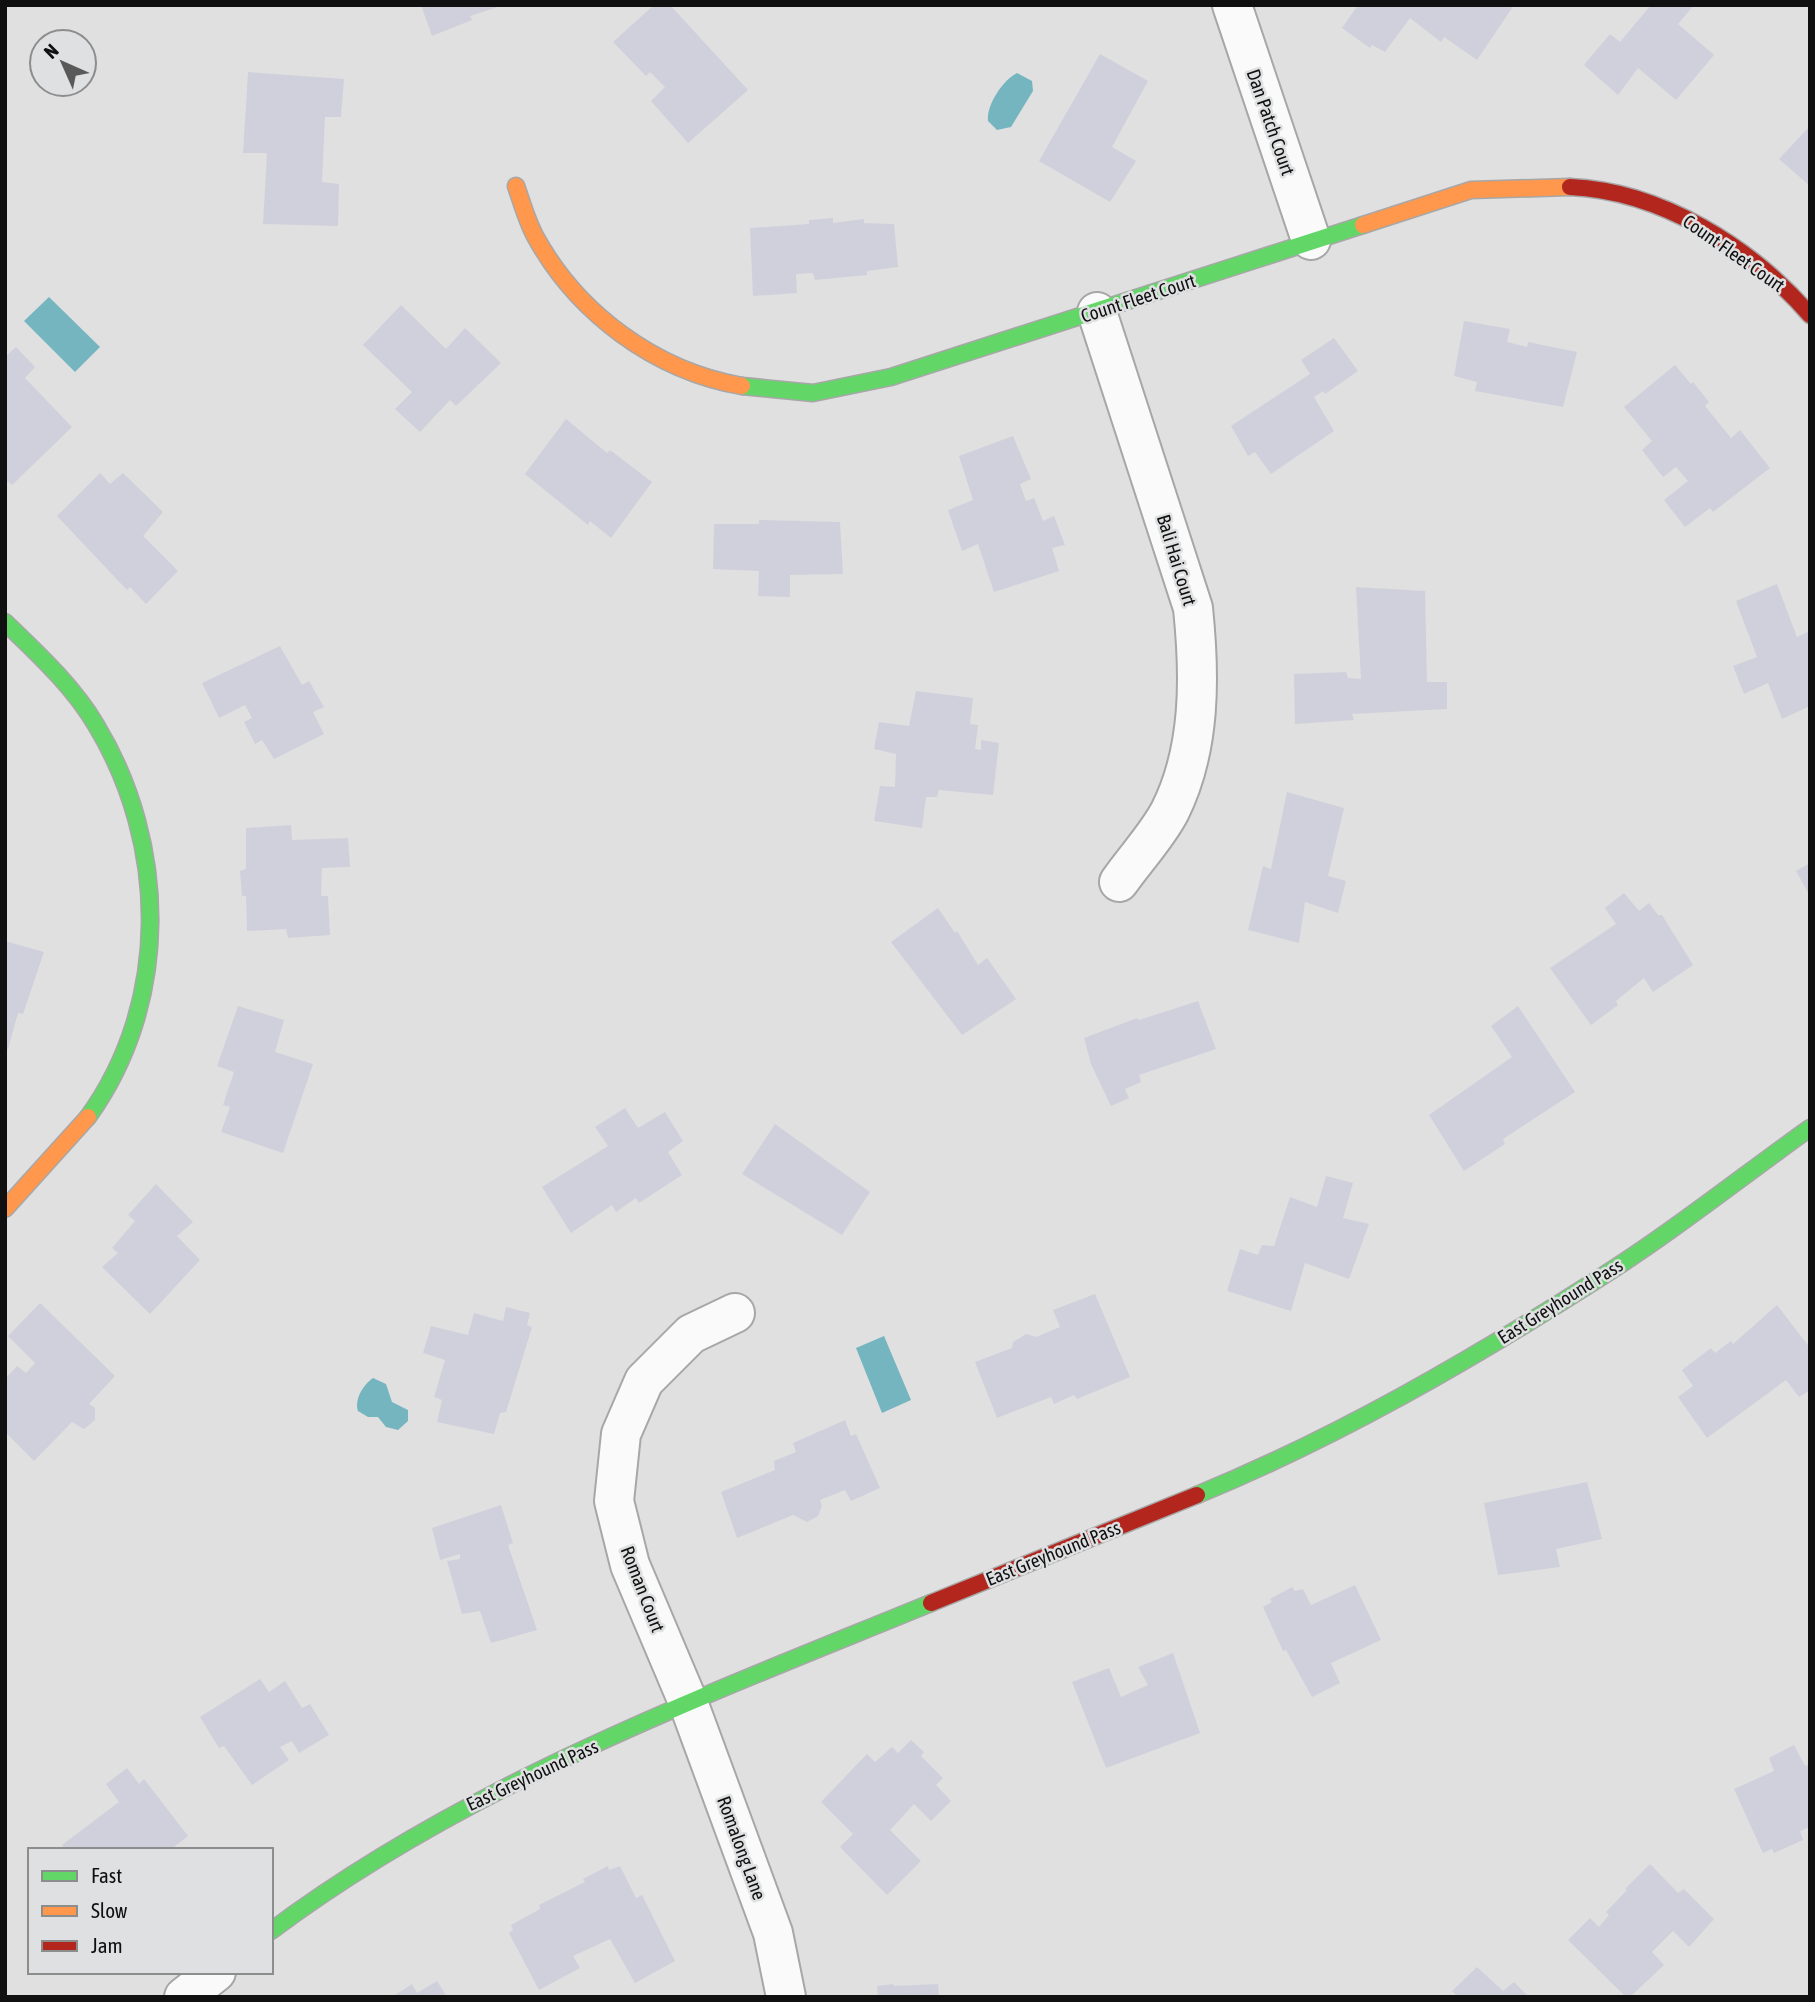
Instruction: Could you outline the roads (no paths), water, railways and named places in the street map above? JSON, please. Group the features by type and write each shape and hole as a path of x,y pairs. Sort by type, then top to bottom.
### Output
{"street":[{"name":"Dan Patch Court","path":"1232,5 1311,240"},
{"name":"Count Fleet Court","path":"516,186 535,235 560,274 588,305 621,335 660,359 714,382 769,392 816,393 891,377 1471,190 1529,184 1589,188 1650,202 1710,231 1763,269 1810,315"},
{"name":"Bali Hai Court","path":"1097,312 1193,608 1198,658 1197,710 1185,768 1169,812 1119,882"},
{"path":"5,622 72,692 97,726 119,768 138,818 149,876 152,934 145,990 116,1071 71,1141 5,1209"},
{"name":"East Greyhound Pass","path":"273,1930 303,1907 459,1809 688,1702 1292,1455 1402,1398 1600,1278 1810,1128"},
{"name":"Roman Court","path":"688,1702 630,1565 614,1501 621,1434 644,1381 691,1334 734,1313"},
{"name":"Romalong Lane","path":"688,1702 773,1933 786,1997"},
{"path":"184,1997 213,1974"}],"water":[{"path":"1017,73 1032,81 1033,91 1011,127 997,130 988,121 990,108 1001,87"},
{"path":"49,297 100,347 75,372 24,321"},
{"path":"884,1336 911,1400 882,1413 856,1348"},
{"path":"373,1378 386,1384 392,1402 408,1410 408,1421 398,1430 386,1427 378,1417 368,1417 358,1411 357,1402 361,1392"}]}
